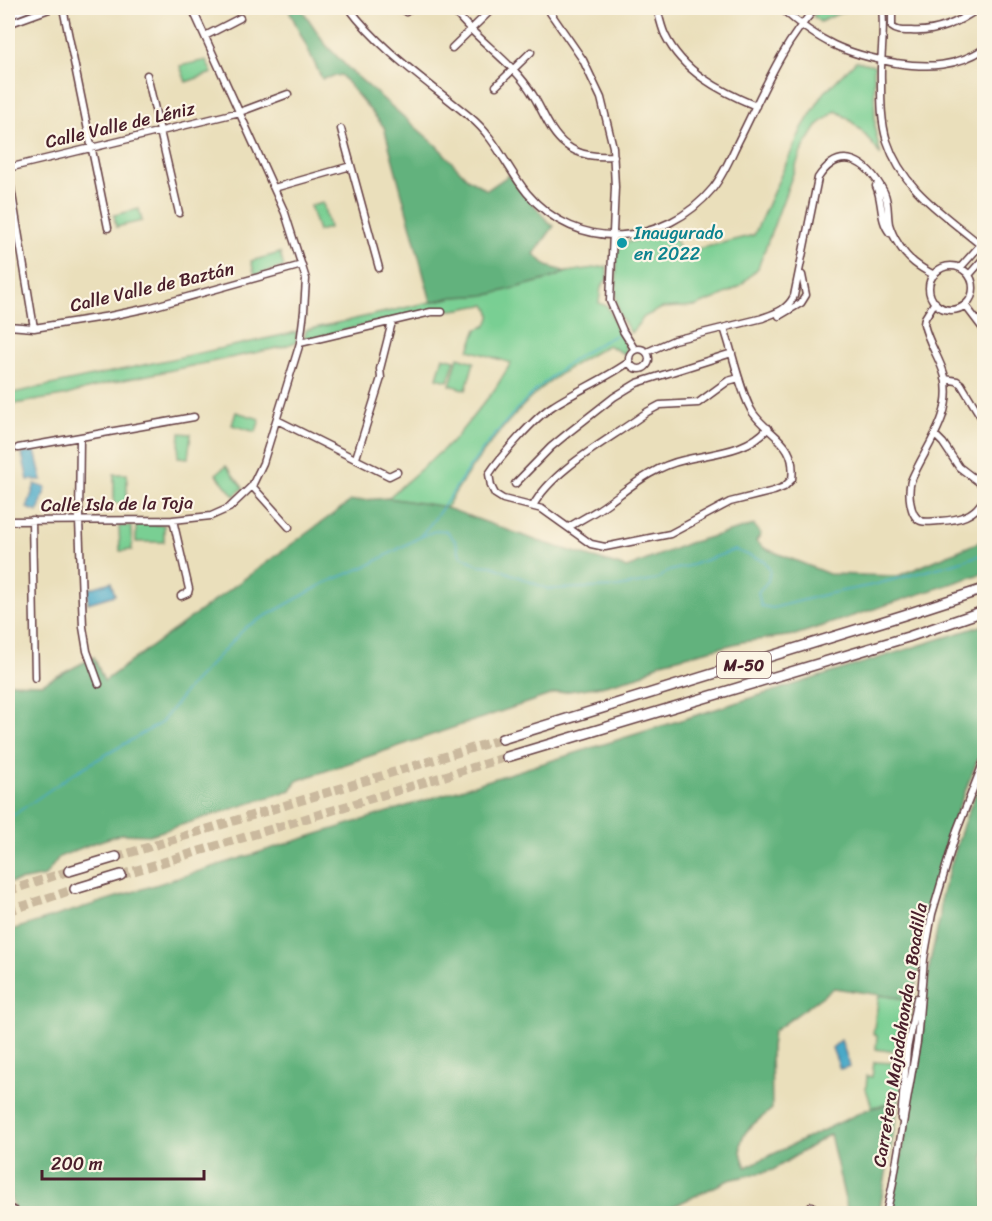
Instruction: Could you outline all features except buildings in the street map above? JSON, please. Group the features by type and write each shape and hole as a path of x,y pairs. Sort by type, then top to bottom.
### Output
{"highway":[{"name":"M-50","path":"502,739 904,615 984,588"},
{"name":"M-50","path":"507,757 908,637 984,611"},
{"path":"69,871 116,857"},
{"path":"75,889 121,875"}],"street":[{"path":"8,16 29,8"},
{"path":"8,24 52,8"},
{"path":"63,8 108,228"},
{"name":"Calle Isla de la Toja","path":"8,521 199,519 218,514 239,499 252,486 263,463 300,343 306,279 274,188 192,8"},
{"path":"349,8 361,24 378,40 484,130 528,193 548,213 574,227 613,236 635,234 670,224 687,213 713,188 780,58 800,25 816,8"},
{"path":"452,8 513,68 532,93 549,124 563,143 576,152 614,156"},
{"path":"547,8 583,60 601,98 614,156 615,187 610,301 635,350"},
{"path":"657,8 665,35 681,59 701,77 720,89 756,106"},
{"path":"781,8 800,25 840,49 881,60 931,67 953,64 984,49"},
{"path":"882,8 881,60 883,125 886,140 900,170 921,196 983,245 960,268"},
{"path":"883,15 892,11 892,27 896,30 919,32 946,27 979,8"},
{"path":"452,48 491,10"},
{"path":"205,36 240,18"},
{"path":"496,86 531,52"},
{"path":"147,75 178,213"},
{"name":"Calle Valle de Léniz","path":"8,169 240,112 288,93"},
{"path":"341,129 379,268"},
{"path":"762,318 789,305 794,296 818,178 827,165 836,159 846,158 869,171 884,193 888,205 889,227 898,243 910,260 934,275"},
{"path":"274,188 351,166"},
{"path":"8,169 34,328"},
{"path":"969,275 984,258"},
{"name":"Calle Valle de Baztán","path":"8,326 34,328 110,316 148,308 302,265"},
{"path":"946,267 960,268 969,275 973,291 965,305 958,309 942,308 935,302 930,289 934,275 946,267"},
{"path":"647,352 674,340 781,315 801,303 806,295 801,268"},
{"path":"935,302 924,324 945,379 943,418 914,473 909,489 912,507 917,518 922,521 961,519 979,507 984,498"},
{"path":"965,305 984,330"},
{"path":"300,343 431,312 442,312"},
{"path":"356,459 381,378 380,369 392,322"},
{"path":"629,362 612,374 552,406 497,462 489,474 495,494 502,499 533,506 569,527 591,544 605,547 670,534 730,502 784,487 792,479 791,457 781,440 753,413 739,378 724,328"},
{"path":"641,349 647,352 648,364 644,368 632,367 629,362 630,355 635,350 641,349"},
{"path":"515,484 567,433 637,383 732,352"},
{"path":"533,506 558,477 574,463 647,412 660,405 698,402 728,381 739,378"},
{"path":"945,379 957,381 960,384 984,422"},
{"path":"18,448 194,417"},
{"path":"277,420 389,476 397,472"},
{"path":"569,527 598,510 639,478 659,467 733,449 762,435 768,428"},
{"path":"935,435 959,467 984,486"},
{"path":"80,437 79,520 83,627 87,651 99,684"},
{"path":"252,486 289,527"},
{"path":"32,520 35,678"},
{"path":"173,520 189,590 182,596"},
{"name":"Carretera Majadahonda a Boadilla","path":"886,1214 902,1131 907,1049 922,983 928,933 938,889 965,808 984,761"},
{"path":"804,1214 812,1206"},
{"path":"8,1208 15,1211"}],"green space":[{"path":"288,8 301,8 326,45 351,71 436,145 467,178 487,190 509,175 554,226 534,254 547,266 567,272 488,295 453,297 431,302 384,127 341,75 322,79"},
{"path":"822,8 844,8 844,11 820,22 813,16"},
{"path":"206,60 212,73 186,82 180,66"},
{"path":"856,61 874,65 875,130 881,156 861,130 836,111 818,125 801,152 758,268 739,287 717,298 696,306 662,308 644,317 631,333 620,316 616,300 617,251 624,243 671,231 681,253 754,235 802,128 824,93"},
{"path":"323,203 329,228 318,231 310,206"},
{"path":"139,209 142,221 116,227 114,215"},
{"path":"280,253 284,267 255,275 251,261"},
{"path":"607,266 607,279 601,287 599,303 607,306 625,344 626,355 608,345 549,382 521,408 493,440 446,508 388,498 454,440 495,389 511,363 469,350 477,329 488,323 489,311 486,305 456,310 432,309 304,340 306,330 453,297 488,295 567,272"},
{"path":"297,332 296,342 282,347 105,384 63,396 8,405 8,394"},
{"path":"443,357 455,360 448,381 437,378"},
{"path":"458,357 474,362 466,390 450,385"},
{"path":"236,412 260,419 256,432 232,425"},
{"path":"180,433 191,434 188,458 178,457"},
{"path":"226,466 243,488 234,496 216,474"},
{"path":"114,474 127,474 127,503 114,503"},
{"path":"388,498 441,506 538,541 627,568 689,543 754,525 761,534 756,541 764,548 829,574 898,576 984,540 984,573 795,635 742,642 662,662 639,676 601,686 556,693 299,780 291,790 276,795 150,835 121,834 91,844 59,857 45,876 8,883 8,683 42,684 94,657 104,681 351,501"},
{"path":"136,524 164,525 164,542 136,542"},
{"path":"119,526 131,526 132,550 120,551"},
{"path":"984,625 984,744 947,836 913,1000 834,988 773,1032 771,1047 772,1109 750,1127 742,1140 742,1156 746,1167 868,1109 899,1102 879,1213 848,1213 830,1134 773,1170 729,1180 659,1213 15,1213 8,1188 8,931"},
{"path":"984,774 984,1213 891,1213 921,1039 930,962 940,917 941,897 964,822"},
{"path":"879,995 913,1000 906,1042 901,1051 876,1049 877,1036 873,1034"},
{"path":"874,1062 894,1063 898,1067 901,1076 899,1102 872,1107 866,1089 867,1076 872,1077"}],"water":[{"path":"35,451 42,480 28,480 22,454"},
{"path":"35,484 46,488 38,512 27,508"},
{"path":"111,582 115,595 88,603 88,589"},
{"path":"841,1040 850,1066 840,1069 832,1048"}],"waterway":[{"path":"421,535 482,451 532,394 571,361 616,335"},
{"path":"8,819 74,773 161,723 188,688 246,627 325,583 369,565 437,530 447,531 456,542 460,555 478,565 492,566 548,589 618,587 656,580 669,571 735,550 764,561 770,570 768,581 758,592 761,606 773,608 873,585 984,554"}],"tunnel":[{"path":"116,857 502,739"},
{"path":"121,875 507,757"},
{"path":"8,891 69,871"},
{"path":"8,911 75,889"}],"place":[{"name":"Inaugurado en 2022","path":"622,243"}]}
